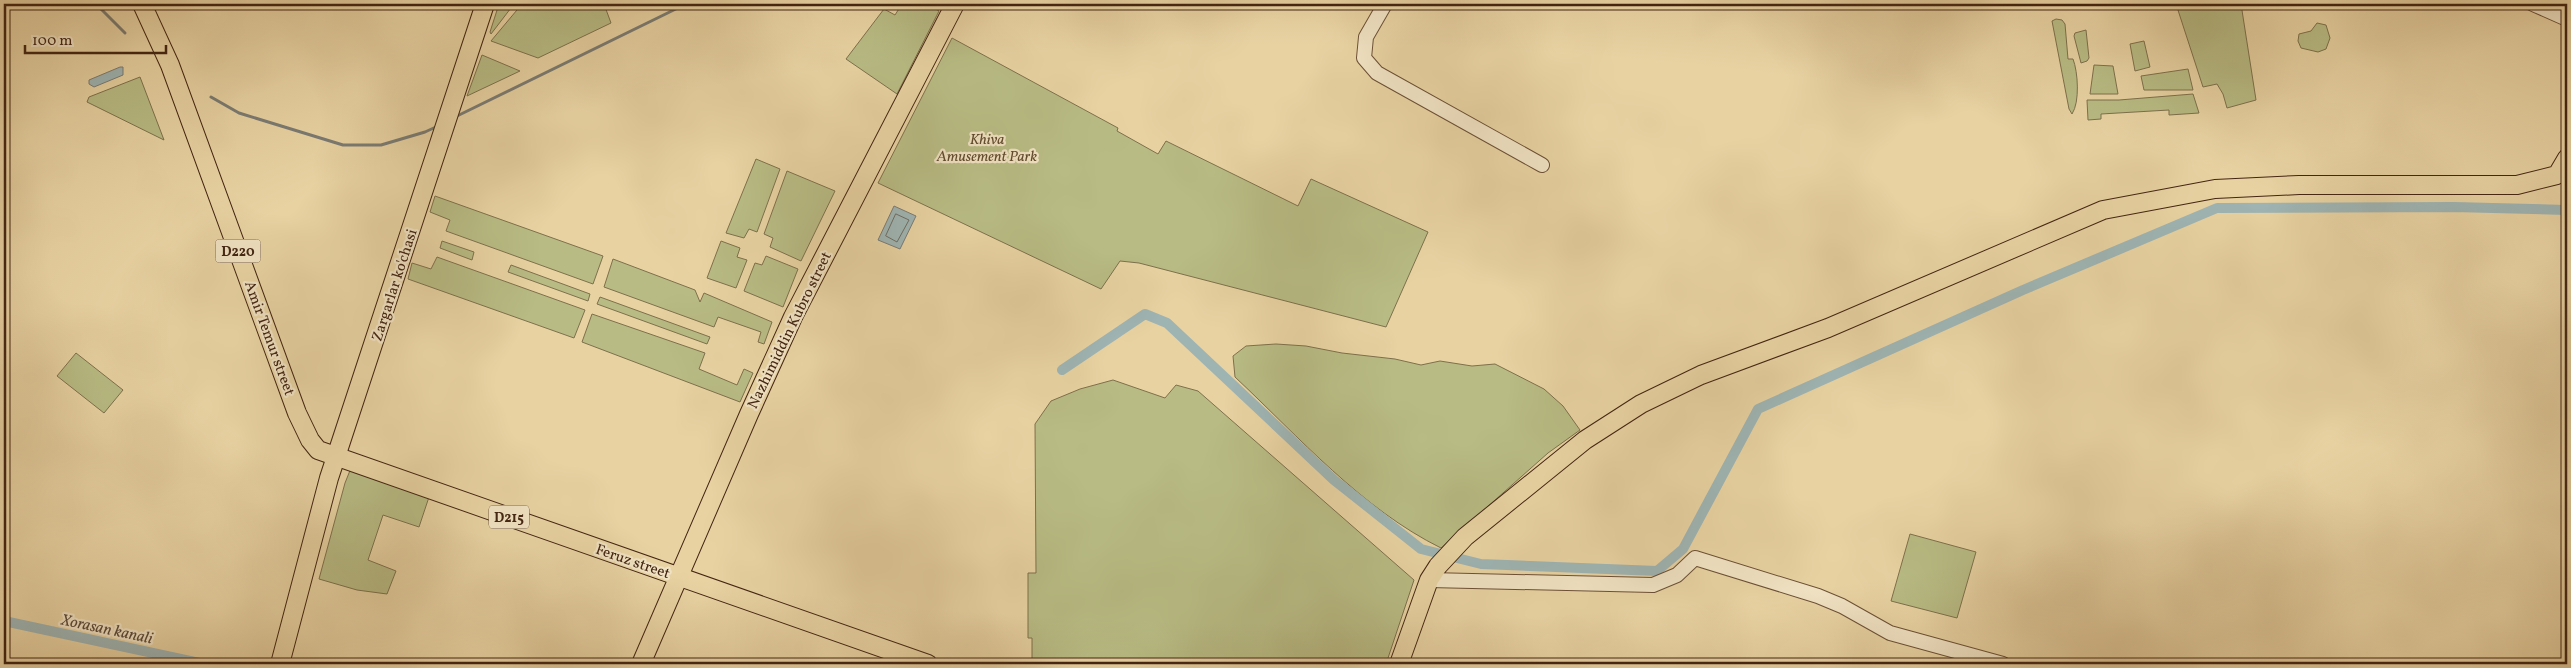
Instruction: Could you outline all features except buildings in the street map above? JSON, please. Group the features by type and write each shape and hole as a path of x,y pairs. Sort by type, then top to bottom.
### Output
{"main road":[{"name":"Amir Temur street","path":"142,4 170,65 297,413 310,440 318,450 337,456"},
{"name":"Zargarlar ko'chasi","path":"337,456 443,136 484,4"},
{"name":"Nazhimiddin Kubro street","path":"641,664 680,577 748,414 793,317 955,4"},
{"path":"1399,664 1434,573 1464,539 1585,440 1641,404 1702,375 1828,328 2103,210 2215,189 2299,185 2517,185 2557,175 2567,158"},
{"name":"Feruz street","path":"337,456 928,664"},
{"path":"280,664 337,456"}],"street":[{"path":"1385,4 1366,37 1364,58 1377,73 1542,165"},
{"path":"2533,4 2567,19"},
{"path":"1434,573 1653,585 1677,575 1695,558 1818,596 1842,606 1890,633 2003,664"}],"green space":[{"path":"499,4 514,4 491,34 490,32"},
{"path":"522,4 604,4 611,23 538,58 491,41"},
{"path":"902,4 927,4 939,11 897,94 846,59 884,9 895,15"},
{"path":"2176,4 2241,4 2256,100 2227,108 2223,94 2217,84 2203,87"},
{"path":"2056,19 2062,20 2065,24 2068,59 2073,59 2076,71 2077,95 2075,109 2072,114 2069,109 2052,21"},
{"path":"2317,23 2326,25 2330,38 2326,49 2318,52 2301,48 2298,41 2299,34 2311,31"},
{"path":"2086,30 2089,58 2081,63 2074,36 2075,33"},
{"name":"Khiva Amusement Park","path":"952,38 1118,128 1117,131 1158,154 1166,141 1298,206 1311,179 1428,232 1386,327 1139,263 1120,261 1101,289 878,183"},
{"path":"2144,41 2150,67 2135,71 2130,44"},
{"path":"482,55 520,71 467,96"},
{"path":"2094,65 2113,66 2118,94 2090,94"},
{"path":"2188,69 2193,90 2144,90 2141,76"},
{"path":"140,77 164,140 87,102 89,97"},
{"path":"2193,94 2199,113 2169,115 2169,110 2101,114 2101,119 2088,120 2087,100 2119,100"},
{"path":"756,159 780,169 757,232 749,229 744,238 726,233"},
{"path":"787,171 835,191 801,261 770,247 773,238 764,234"},
{"path":"435,196 603,256 593,284 446,231 450,220 430,212"},
{"path":"442,241 474,252 472,260 440,248"},
{"path":"721,241 740,248 737,257 747,260 736,288 707,278"},
{"path":"766,256 798,269 783,307 744,291 755,263 762,265"},
{"path":"437,257 585,310 574,338 408,279 412,263 431,269"},
{"path":"613,259 695,290 700,302 704,293 772,322 764,344 758,342 761,332 718,317 714,327 604,287"},
{"path":"511,265 590,294 588,301 508,272"},
{"path":"600,297 710,337 707,344 597,304"},
{"path":"592,314 705,353 699,369 737,385 744,369 753,373 740,402 582,342"},
{"path":"1276,344 1306,346 1342,353 1395,359 1421,365 1440,361 1472,366 1495,364 1544,389 1563,406 1580,430 1548,453 1441,548 1412,532 1358,493 1307,447 1235,377 1233,356 1246,346"},
{"path":"76,353 123,390 104,413 57,376"},
{"path":"1113,380 1165,398 1176,385 1198,391 1414,580 1386,664 1032,664 1032,638 1028,638 1028,573 1036,573 1035,424 1051,401 1080,389"},
{"path":"353,463 432,488 419,527 383,515 368,560 396,571 387,594 357,590 319,579 345,483"},
{"path":"1910,534 1976,552 1957,618 1891,601"}],"water":[{"path":"123,67 123,75 94,87 89,84 89,80"},
{"path":"894,206 916,216 900,249 878,240"}],"waterway":[{"path":"96,4 125,33"},
{"path":"455,117 686,4"},
{"path":"211,97 239,113 343,145 381,145 425,132 438,126"},
{"path":"1062,370 1145,314 1167,323 1334,480 1421,549 1481,564 1657,571 1683,549 1758,409 2023,290 2217,208 2454,207 2567,210"},
{"name":"Xorasan kanali","path":"4,621 204,664"}]}
